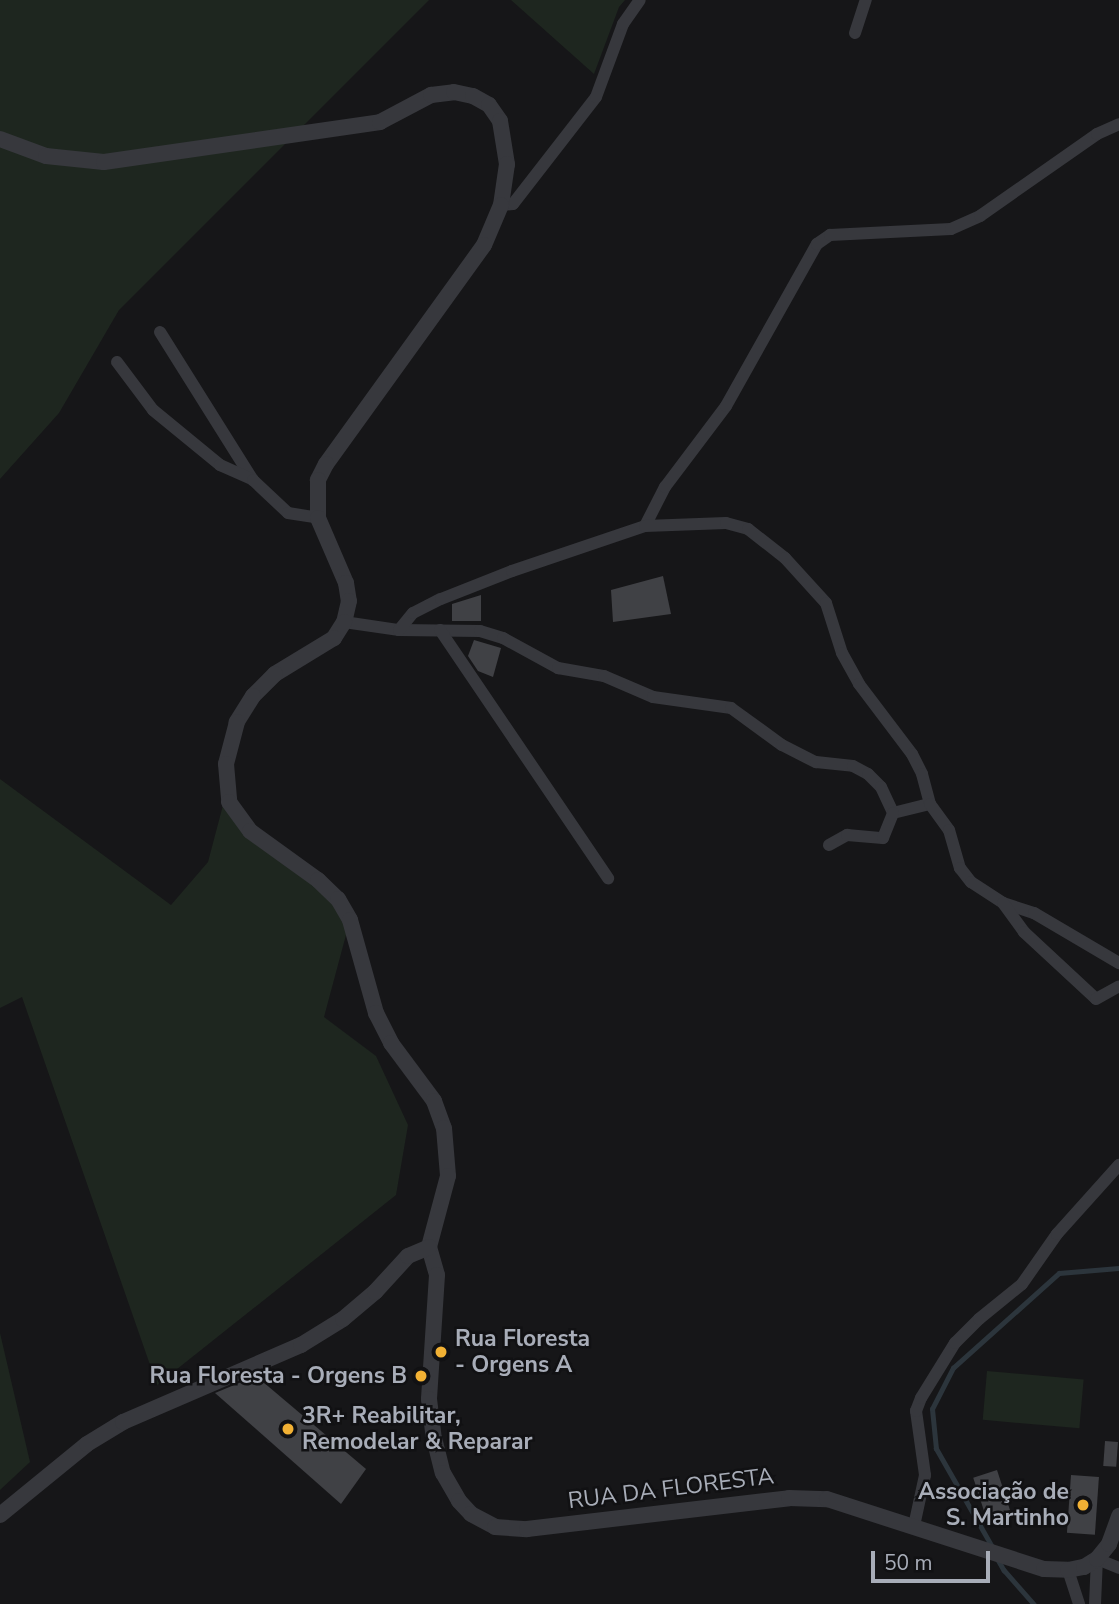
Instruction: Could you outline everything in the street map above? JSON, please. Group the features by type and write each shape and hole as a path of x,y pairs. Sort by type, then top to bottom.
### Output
{"street":[{"path":"501,205 513,204 596,97 623,24 640,0"},
{"path":"855,33 866,0"},
{"path":"0,139 46,156 104,162 380,121 431,95 454,92 473,96 489,105 500,121 507,164 501,205 484,245 326,464 318,480 318,518 346,583 349,601 344,622 334,638 275,674 254,696 237,722 226,764 227,790 235,813 250,831 318,880 338,899 350,920 376,1013 391,1043 434,1101 444,1128 448,1176 429,1247 408,1256 375,1292 322,1332 301,1345 122,1422 86,1444 0,1515"},
{"path":"645,526 666,487 726,405 817,244 830,235 951,229 980,216 1097,134 1119,124"},
{"path":"160,332 253,480 288,513 318,518"},
{"path":"117,362 153,410 220,465 253,480"},
{"path":"399,630 413,612 441,599 512,570 645,526 726,523 748,529 785,558 826,603 842,653 859,684 912,754 922,774 930,804 948,830 960,868 971,882 1003,903 1034,912 1119,963"},
{"path":"344,622 399,630 492,634 558,668 604,676 653,697 731,708 782,745 816,762 853,766 868,774 881,787 893,813 883,838 848,835 829,845"},
{"path":"440,630 608,878"},
{"path":"893,813 930,804"},
{"path":"1003,903 1024,932 1096,999 1119,986"},
{"path":"914,1526 925,1475 916,1410 921,1398 956,1343 979,1319 1022,1284 1057,1234 1119,1165"},
{"name":"RUA DA FLORESTA","path":"429,1247 437,1275 429,1399 434,1438 443,1472 459,1501 471,1514 495,1527 527,1529 789,1498 827,1499 1044,1569 1068,1570 1084,1567 1097,1559"},
{"path":"1095,1604 1097,1559 1109,1544 1119,1516"},
{"path":"1097,1559 1119,1568"},
{"path":"1068,1570 1079,1604"}],"shaded area":[{"path":"0,0 429,0 119,310 59,413 0,479"},
{"path":"511,0 625,0 619,7 594,74"},
{"path":"0,779 171,905 208,862 227,790 229,802 350,920 324,1017 376,1056 408,1125 396,1195 157,1385 22,997 0,1008"},
{"path":"0,1333 30,1462 0,1490"},
{"path":"987,1371 1084,1379 1079,1428 983,1420"}],"building":[{"path":"663,576 671,614 613,622 611,590"},
{"path":"481,595 481,621 452,621 452,604"},
{"path":"474,640 501,648 493,677 478,671 468,656"},
{"name":"3R+ Reabilitar, Remodelar & Reparar","path":"256,1376 366,1469 341,1504 215,1393"},
{"path":"1105,1441 1118,1442 1116,1467 1103,1466"},
{"path":"997,1470 1010,1510 986,1518 973,1478"},
{"name":"Associação de S. Martinho","path":"1071,1475 1099,1477 1095,1535 1067,1533"}],"waterway":[{"path":"992,1547 936,1449 932,1409 953,1368 1059,1273 1119,1268"},
{"path":"997,1558 1034,1604"}],"place":[{"name":"Rua Floresta - Orgens A","path":"441,1352"},
{"name":"Rua Floresta - Orgens B","path":"421,1376"},
{"name":"3R+ Reabilitar, Remodelar & Reparar","path":"288,1429"},
{"name":"Associação de S. Martinho","path":"1083,1505"}]}
